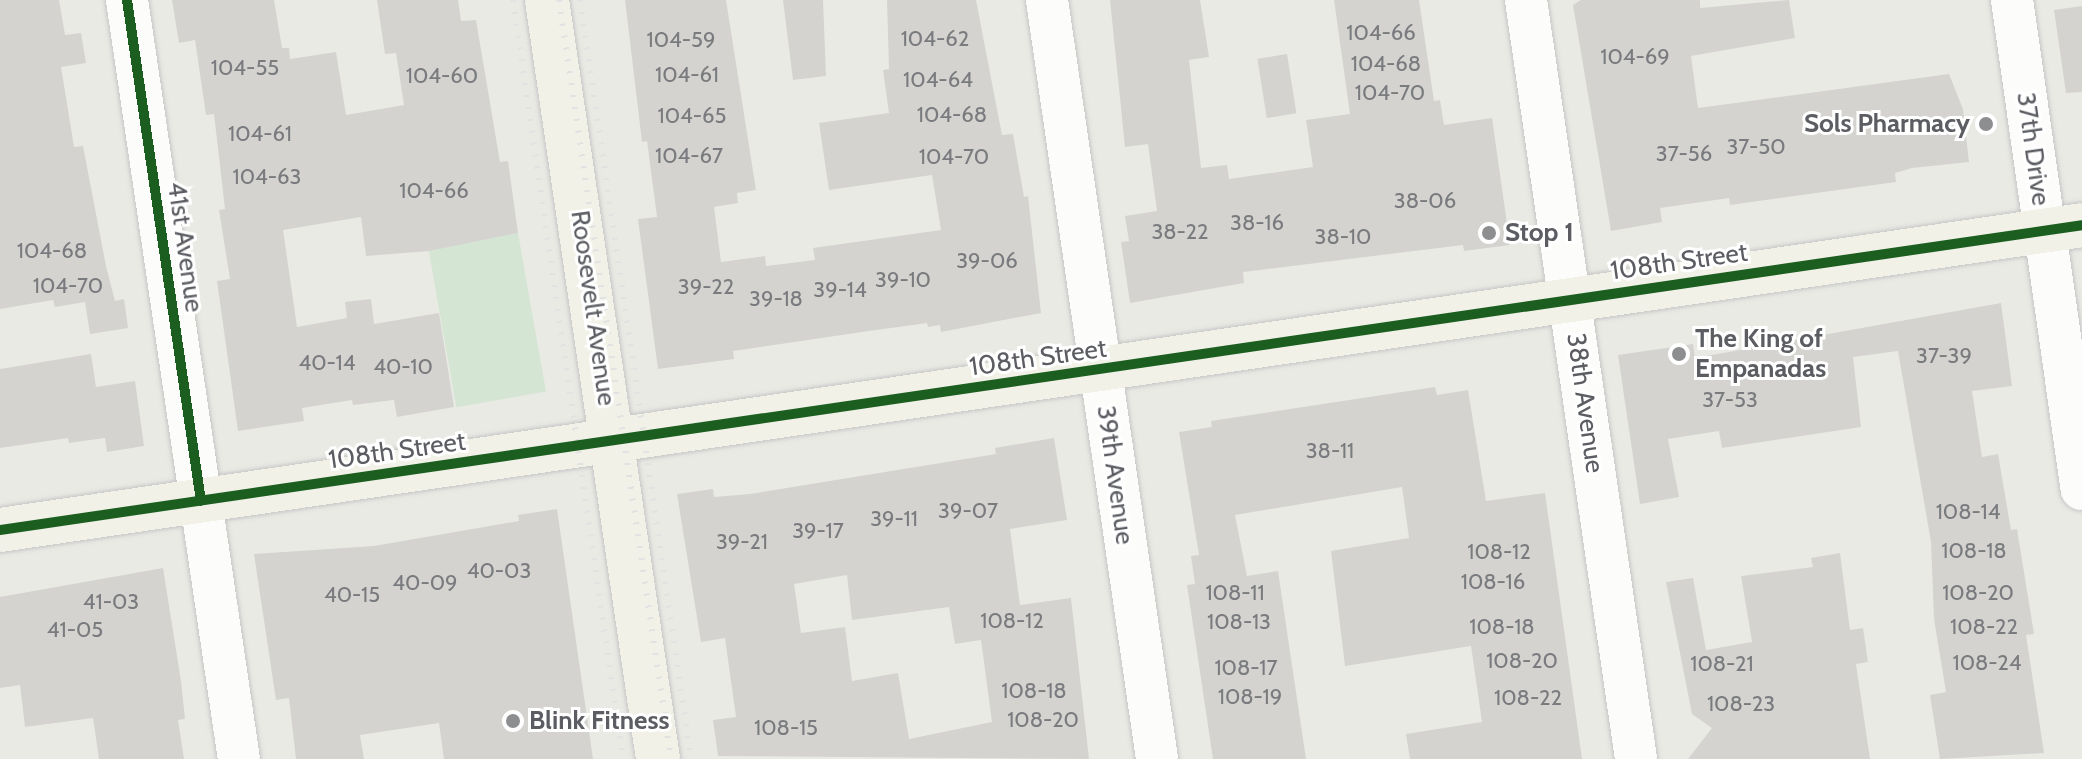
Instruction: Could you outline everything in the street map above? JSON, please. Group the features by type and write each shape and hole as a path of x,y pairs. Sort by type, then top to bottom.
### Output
{"main road":[{"name":"Roosevelt Avenue","path":"547,0 658,759"},
{"name":"108th Street","path":"0,530 1100,372 1570,299 2063,228"}],"street":[{"name":"41st Avenue","path":"127,0 239,759"},
{"name":"39th Avenue","path":"1047,0 1157,759"},
{"name":"38th Avenue","path":"1526,0 1636,759"},
{"name":"37th Drive","path":"2012,0 2063,228 2082,489"}],"green space":[{"path":"518,233 546,392 456,407 428,249"}],"building":[{"path":"0,0 59,0 65,35 81,33 86,63 61,67 74,147 83,146 106,266 115,301 124,299 128,328 90,334 85,302 55,307 53,300 0,309"},
{"path":"172,0 274,0 282,48 289,48 290,59 336,52 346,115 404,105 396,53 385,54 377,0 458,0 461,21 476,20 500,162 508,161 518,233 429,251 366,256 361,217 283,230 297,327 347,318 345,302 371,299 374,324 439,313 454,407 397,417 394,400 353,405 352,400 302,408 304,421 238,431 217,281 230,279 219,210 225,209 214,114 206,115 195,40 179,43"},
{"path":"625,0 726,0 756,190 737,193 738,203 714,207 721,262 765,256 766,266 815,260 813,248 941,230 932,175 829,190 819,123 889,113 883,70 889,69 887,0 976,0 1002,135 1013,134 1024,197 1028,196 1041,313 941,332 940,325 928,327 927,323 862,332 733,351 734,359 658,369 638,219 657,217 647,141 642,142"},
{"path":"783,0 823,0 826,76 793,80"},
{"path":"1110,0 1200,0 1209,57 1189,60 1201,168 1227,165 1229,179 1313,167 1306,120 1350,114 1334,0 1419,0 1434,101 1440,100 1444,125 1492,118 1510,245 1464,251 1463,245 1243,272 1244,283 1130,303 1121,242 1129,241 1125,216 1157,211 1148,144 1125,147"},
{"path":"1581,0 1700,0 1700,8 1789,0 1795,38 1691,56 1698,108 1949,74 1963,109 1969,162 1912,168 1895,173 1896,182 1730,205 1729,198 1660,208 1662,222 1611,231 1573,5"},
{"path":"2082,6 2082,92 2066,93 2054,10"},
{"path":"1287,54 1296,113 1267,118 1257,59"},
{"path":"2001,303 2012,386 1972,391 1982,457 1998,454 2011,530 2017,529 2034,634 2026,635 2044,753 1940,759 1930,695 1946,692 1934,619 1931,542 1898,351 1853,357 1861,427 1722,448 1719,431 1668,439 1679,497 1640,504 1618,355 1693,344 1695,358"},
{"path":"91,354 96,387 135,381 144,446 107,452 105,438 69,443 68,438 0,448 0,369"},
{"path":"1435,387 1437,395 1468,390 1486,501 1545,493 1582,759 1410,759 1406,734 1482,722 1471,646 1345,666 1331,551 1409,538 1402,487 1235,515 1247,576 1278,571 1306,759 1213,759 1187,585 1195,584 1191,556 1199,555 1179,432 1212,427 1211,421"},
{"path":"1054,438 1067,520 1010,529 1020,605 1071,598 1089,759 718,756 713,720 736,717 725,638 701,642 677,494 713,489 714,497 750,494 996,454 995,448","holes":["847,575 852,620 949,607 955,644 981,640 992,722 909,739 898,673 852,681 845,627 801,633 794,584"]},
{"path":"557,509 593,759 444,759 439,723 360,735 364,759 296,759 289,698 276,700 254,554 374,546 519,521 518,515"},
{"path":"1840,553 1850,630 1863,628 1868,662 1856,664 1870,759 1688,759 1712,728 1692,714 1666,582 1693,578 1706,650 1752,642 1741,576 1813,567 1811,558"},
{"path":"163,568 181,681 185,719 178,720 184,759 99,759 93,718 25,727 20,685 0,688 0,597"}],"railway":[{"path":"513,0 623,759"},
{"path":"559,0 671,759"},
{"path":"580,0 691,759"}],"cycle path":[{"path":"127,0 201,501"},
{"path":"0,530 2082,225"}],"place":[{"name":"Sols Pharmacy","path":"1986,124"},
{"name":"Stop 1","path":"1489,233"},
{"name":"The King of Empanadas","path":"1679,354"},
{"name":"Blink Fitness","path":"513,721"}]}
